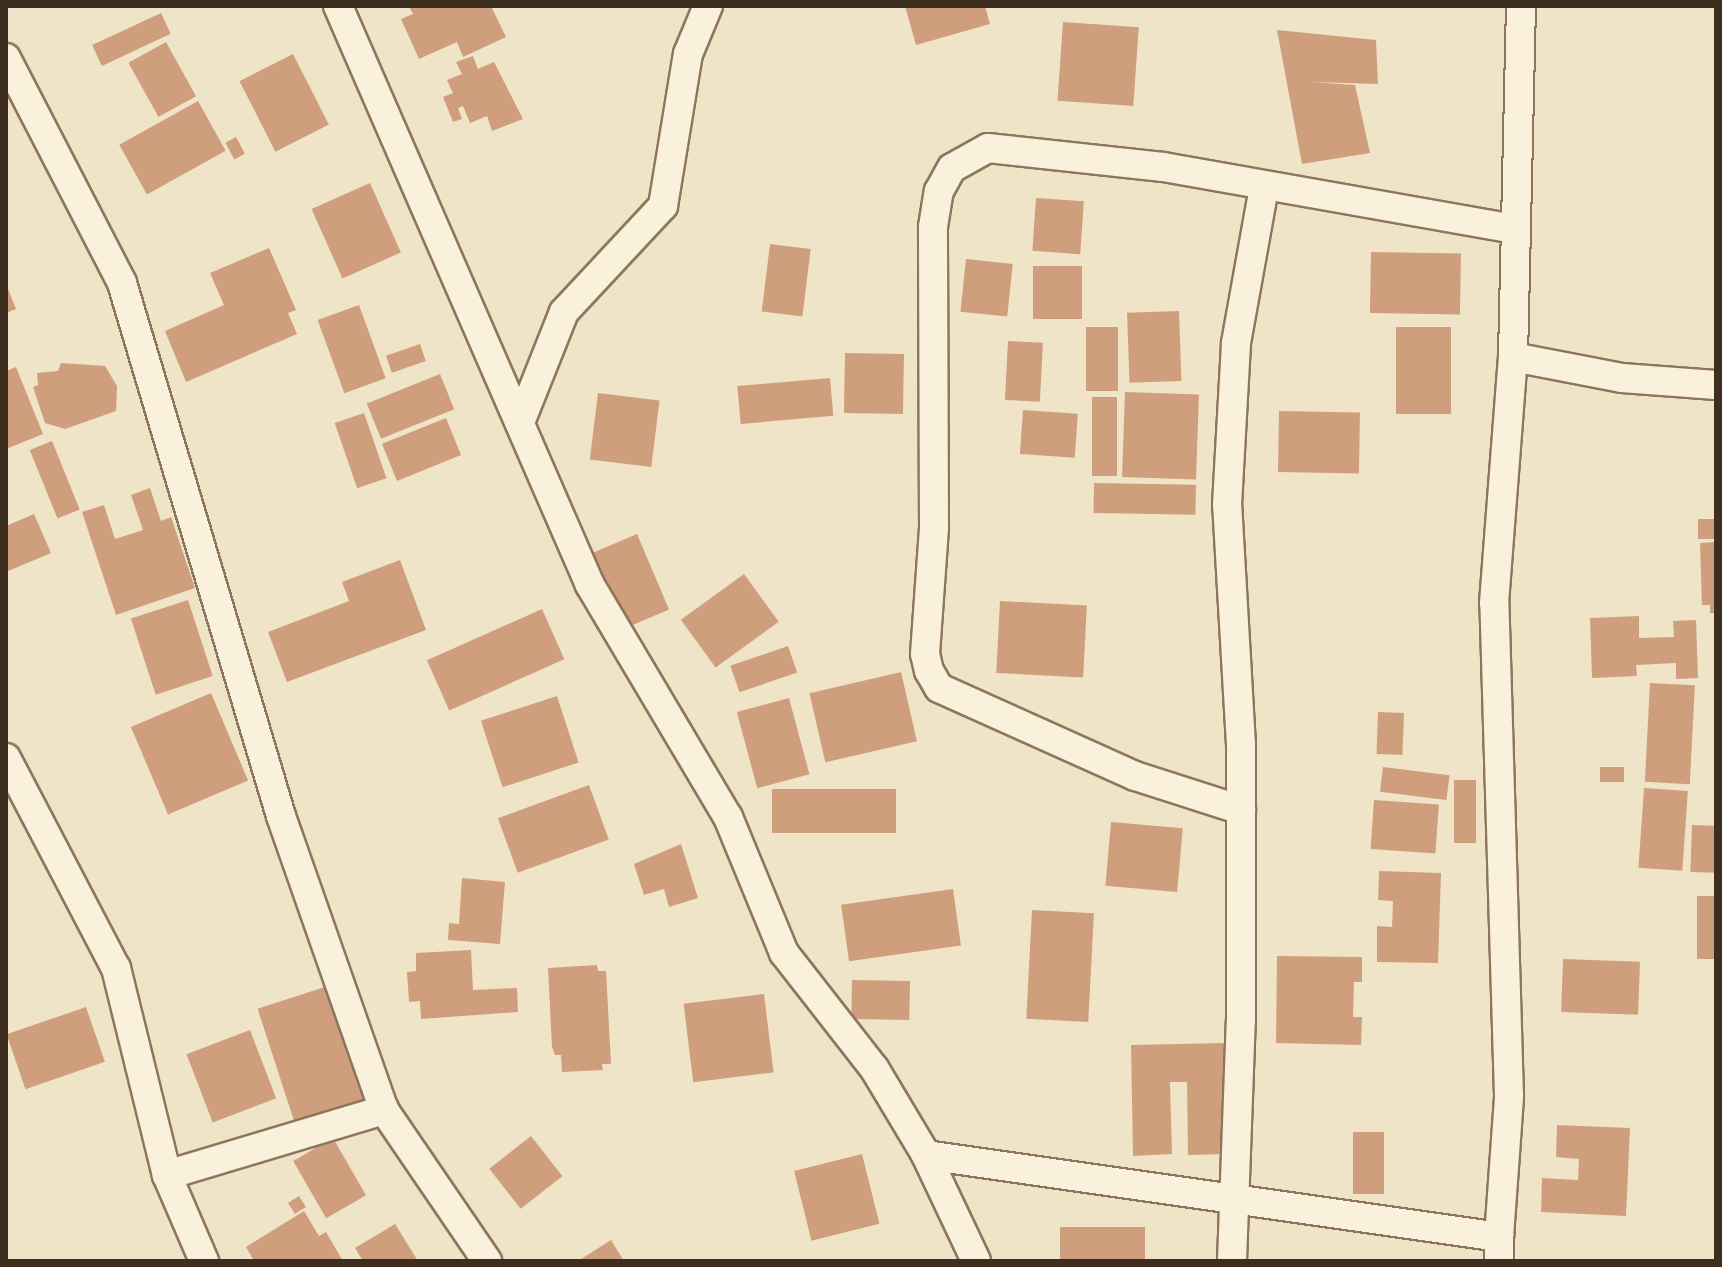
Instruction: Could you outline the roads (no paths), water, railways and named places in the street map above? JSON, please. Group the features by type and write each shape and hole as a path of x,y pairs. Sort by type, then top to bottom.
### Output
{"street":[{"path":"338,6 431,228 521,420 590,585 728,817 784,953 874,1068 926,1155 976,1261"},
{"path":"521,420 564,312 663,206 688,54 708,6"},
{"path":"926,1155 1235,1200 1499,1249 1509,1096 1494,603 1513,357 1521,6"},
{"path":"6,58 122,283 281,816 384,1110 487,1261"},
{"path":"1241,810 1135,776 939,688 929,671 933,227 939,191 952,168 988,148 1163,167 1515,229"},
{"path":"1232,1261 1241,810 1227,505 1236,343 1264,187"},
{"path":"1513,357 1622,378 1716,385"},
{"path":"6,758 116,968 167,1175 204,1261"},
{"path":"167,1175 384,1110"}]}
